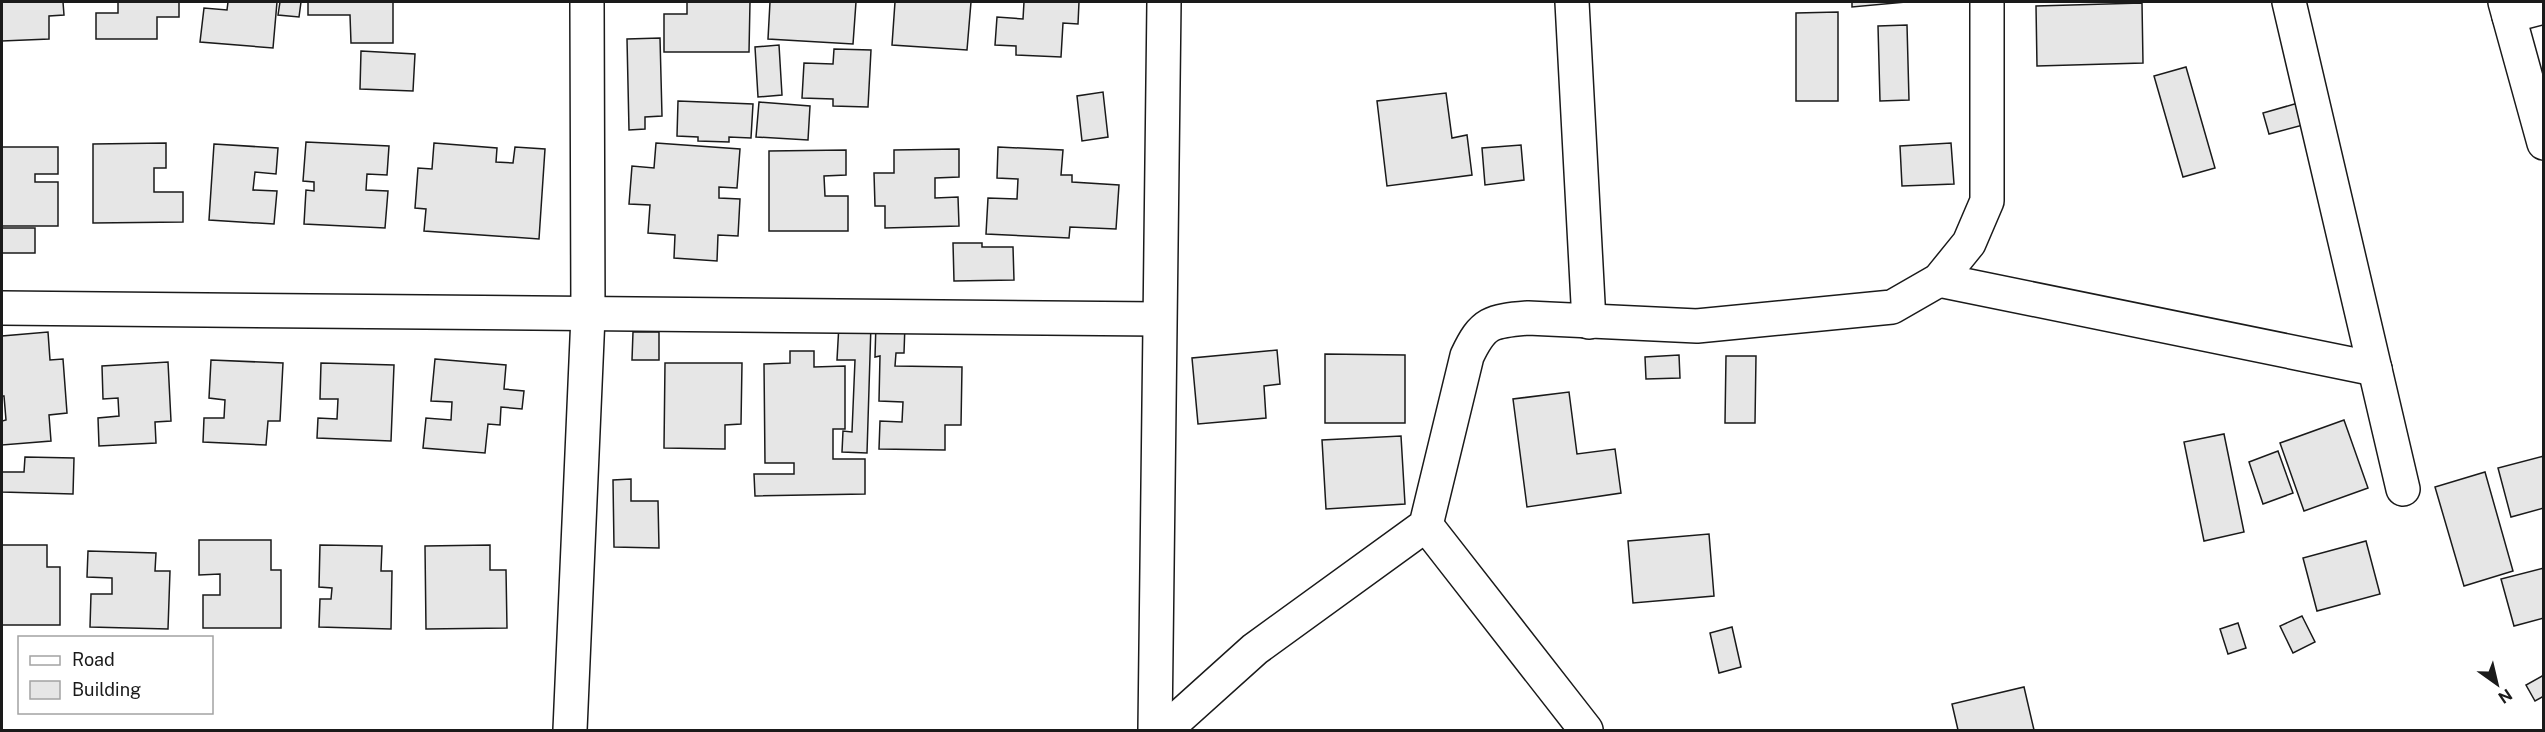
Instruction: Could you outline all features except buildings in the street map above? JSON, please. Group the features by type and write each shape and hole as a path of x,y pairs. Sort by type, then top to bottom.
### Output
{"street":[{"path":"570,730 588,316 587,2"},
{"path":"1155,730 1164,2"},
{"path":"1572,2 1589,322"},
{"path":"1165,730 1255,649 1426,525 1467,356 1479,331 1501,320 1528,318 1697,326 1892,307 1939,280 1969,243 1987,201 1987,2"},
{"path":"2289,2 2403,489"},
{"path":"2544,7 2507,9 2544,144"},
{"path":"1939,280 2375,369"},
{"path":"2,308 588,316 1159,319"},
{"path":"1426,525 1586,730"}]}
